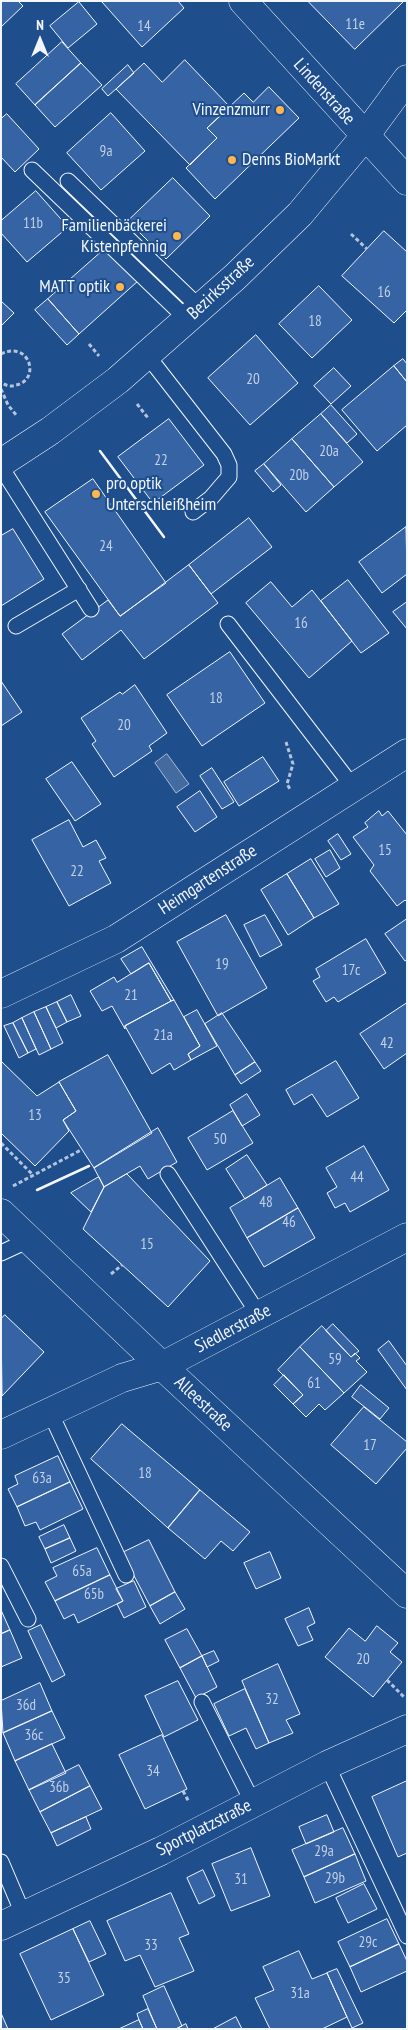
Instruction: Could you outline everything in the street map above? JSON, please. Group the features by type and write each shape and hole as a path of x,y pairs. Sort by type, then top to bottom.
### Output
{"street":[{"name":"Lindenstraße","path":"243,1 407,181"},
{"name":"Bezirksstraße","path":"1,463 50,431 105,390 194,314 300,214 365,136 407,79"},
{"name":"Heimgartenstraße","path":"1,994 116,939 407,753"},
{"name":"Alleestraße","path":"4,1201 30,1240 407,1594"},
{"name":"Siedlerstraße","path":"1,1435 122,1378 162,1366 407,1238"},
{"name":"Sportplatzstraße","path":"12,1921 161,1851 327,1765 407,1728"}],"lane":[{"path":"32,170 194,314"},
{"path":"68,181 194,314"},
{"path":"147,355 224,454 229,466 229,477 211,498 193,512"},
{"path":"1,467 91,609"},
{"path":"16,626 79,589"},
{"path":"228,624 353,788"},
{"path":"168,1174 259,1315"},
{"path":"1,1252 30,1240"},
{"path":"50,1412 126,1575"},
{"path":"1,1566 28,1619"},
{"path":"202,1702 253,1803"},
{"path":"327,1765 407,1936"},
{"path":"1,1862 12,1921"}],"path":[{"path":"350,234 366,249"},
{"path":"1,354 10,350 20,351 28,358 30,368 28,378 22,384 13,386 1,382"},
{"path":"1,389 8,405"},
{"path":"136,402 148,418"},
{"path":"284,737 293,764 287,784 308,816"},
{"path":"1,1143 33,1175"},
{"path":"4,1201 33,1175 81,1150"},
{"path":"107,1278 122,1265"},
{"path":"387,1680 407,1700"},
{"path":"184,1791 188,1800"}],"water":[{"path":"167,754 189,784 176,793 155,763"}],"building":[{"path":"1,1 18,1 23,6 1,27"},
{"path":"103,1 178,1 184,8 142,47"},
{"path":"308,1 404,1 355,49"},
{"path":"79,2 97,24 68,48 50,26"},
{"path":"62,42 81,63 35,105 16,84"},
{"path":"185,60 230,107 207,128 217,138 190,165 116,89 144,63 162,82"},
{"path":"81,63 102,85 55,127 35,105"},
{"path":"128,65 134,73 108,96 102,89"},
{"path":"269,87 299,118 215,199 186,168 217,138 207,128 244,93 253,102"},
{"path":"111,113 145,151 101,190 67,153"},
{"path":"7,114 39,149 15,172 1,157 1,119"},
{"path":"173,178 210,216 166,259 128,221"},
{"path":"36,191 68,227 27,262 1,233 1,221"},
{"path":"384,231 407,252 407,310 394,323 342,276"},
{"path":"107,247 138,281 79,334 48,299"},
{"path":"319,286 352,320 312,358 279,324"},
{"path":"48,299 79,334 67,345 35,310"},
{"path":"1,301 14,313 1,326"},
{"path":"256,335 298,383 250,425 208,378"},
{"path":"403,359 407,364 407,382 394,366"},
{"path":"394,366 407,382 407,425 377,451 342,410"},
{"path":"334,368 351,386 331,404 314,386"},
{"path":"331,405 357,434 347,443 321,414"},
{"path":"321,414 363,462 334,487 292,439"},
{"path":"169,419 204,465 153,503 118,457"},
{"path":"292,439 334,487 306,512 264,464"},
{"path":"264,464 281,485 273,492 255,471"},
{"path":"93,479 166,583 120,616 45,512"},
{"path":"249,518 272,547 211,594 189,565"},
{"path":"406,527 407,574 382,593 359,562"},
{"path":"13,529 44,579 1,606 1,536"},
{"path":"189,565 218,603 144,659 121,630 82,660 62,634 108,600 120,616"},
{"path":"348,580 389,633 361,653 321,601"},
{"path":"271,582 292,607 312,590 352,641 309,678 246,603"},
{"path":"407,602 407,629 393,612"},
{"path":"230,652 265,703 202,746 167,695"},
{"path":"1,681 22,712 1,726"},
{"path":"135,685 167,733 149,746 152,751 114,777 92,744 96,741 81,718 120,692 122,694"},
{"path":"263,757 279,781 239,806 224,782"},
{"path":"72,762 101,804 75,821 46,779"},
{"path":"212,768 234,802 222,809 200,776"},
{"path":"200,791 217,817 195,832 177,807"},
{"path":"379,811 382,816 388,811 407,835 407,902 405,900 397,906 370,871 374,865 353,837 368,827 365,823"},
{"path":"69,820 83,847 96,840 106,858 99,861 111,883 69,906 32,840"},
{"path":"338,834 351,854 341,860 328,841"},
{"path":"330,850 340,868 326,877 315,859"},
{"path":"311,859 339,904 314,918 287,874"},
{"path":"287,874 314,918 288,935 261,890"},
{"path":"226,915 267,988 218,1016 177,942"},
{"path":"265,915 282,945 260,957 244,925"},
{"path":"407,919 407,960 405,961 385,934"},
{"path":"366,939 386,973 338,1002 334,997 326,1002 313,981 320,977 316,969"},
{"path":"142,947 174,1000 171,1001 149,963 131,974 121,959"},
{"path":"149,963 171,1001 125,1026 125,1029 112,1006 102,1011 90,991 114,977 117,982"},
{"path":"71,995 81,1016 67,1022 57,1002"},
{"path":"174,1000 200,1046 188,1054 191,1060 174,1070 170,1063 152,1074 125,1026"},
{"path":"57,1002 67,1022 56,1028 46,1007"},
{"path":"407,1003 407,1053 384,1069 360,1034"},
{"path":"46,1007 63,1043 51,1049 34,1012"},
{"path":"197,1010 217,1046 191,1060 188,1054 200,1046 184,1017"},
{"path":"34,1012 51,1049 39,1055 22,1018"},
{"path":"222,1013 255,1062 235,1075 205,1024"},
{"path":"22,1018 36,1049 28,1053 13,1023"},
{"path":"13,1023 28,1053 19,1058 4,1026"},
{"path":"108,1055 152,1133 94,1168 63,1120 76,1111 59,1082"},
{"path":"1,1061 37,1096 59,1082 76,1111 63,1120 69,1131 35,1166 1,1133"},
{"path":"336,1061 359,1098 327,1117 312,1094 294,1105 286,1090"},
{"path":"255,1062 261,1071 241,1084 235,1075"},
{"path":"247,1094 260,1115 242,1126 230,1105"},
{"path":"233,1111 253,1143 207,1170 188,1138"},
{"path":"158,1128 177,1162 148,1179 140,1166 104,1187 94,1168"},
{"path":"364,1146 389,1190 350,1212 345,1203 335,1208 327,1193 337,1187 326,1168"},
{"path":"247,1155 267,1185 245,1199 226,1169"},
{"path":"127,1174 210,1261 168,1307 83,1229 104,1187"},
{"path":"99,1177 104,1187 91,1212 71,1193"},
{"path":"280,1178 298,1208 247,1238 230,1208"},
{"path":"298,1208 315,1238 264,1267 247,1238"},
{"path":"5,1315 44,1352 2,1396 1,1319"},
{"path":"333,1324 359,1351 351,1357 326,1331"},
{"path":"322,1326 351,1357 355,1353 360,1358 356,1361 367,1372 344,1393 300,1347"},
{"path":"389,1341 407,1366 407,1390 378,1350"},
{"path":"300,1347 344,1393 325,1410 319,1404 306,1417 293,1404 303,1395 278,1370"},
{"path":"284,1375 303,1395 293,1404 274,1385"},
{"path":"361,1385 389,1408 380,1419 352,1397"},
{"path":"364,1407 407,1442 407,1448 376,1484 331,1445"},
{"path":"122,1424 200,1490 168,1528 91,1459"},
{"path":"58,1456 70,1482 17,1507 8,1489 18,1484 15,1476"},
{"path":"70,1482 83,1509 40,1530 36,1522 25,1526 17,1507"},
{"path":"200,1490 250,1532 233,1551 221,1541 205,1559 168,1528"},
{"path":"64,1525 70,1538 45,1549 39,1537"},
{"path":"70,1538 76,1551 51,1563 45,1549"},
{"path":"149,1540 175,1592 150,1606 122,1553"},
{"path":"97,1548 110,1575 55,1601 45,1582 57,1576 53,1568"},
{"path":"270,1552 281,1578 256,1589 244,1563"},
{"path":"110,1575 123,1601 78,1623 74,1614 64,1619 55,1601"},
{"path":"134,1581 146,1607 124,1618 117,1604 123,1601 116,1589"},
{"path":"175,1592 185,1609 160,1624 150,1606"},
{"path":"309,1608 315,1623 307,1627 313,1640 298,1646 285,1619"},
{"path":"1,1610 10,1630 1,1634"},
{"path":"41,1625 65,1675 52,1682 28,1631"},
{"path":"377,1626 398,1643 390,1652 402,1662 373,1697 325,1657 349,1628 365,1641"},
{"path":"187,1629 202,1656 180,1668 165,1640"},
{"path":"10,1630 22,1658 1,1667 1,1634"},
{"path":"214,1651 219,1661 207,1667 202,1656"},
{"path":"202,1656 217,1687 196,1698 180,1668"},
{"path":"278,1664 300,1714 286,1720 293,1733 269,1743 242,1681"},
{"path":"178,1681 198,1720 164,1737 145,1696"},
{"path":"40,1683 52,1711 3,1733 1,1701"},
{"path":"245,1689 269,1743 256,1749 246,1728 229,1736 214,1704"},
{"path":"52,1711 65,1738 15,1761 3,1733"},
{"path":"162,1735 187,1789 145,1809 119,1755"},
{"path":"52,1744 66,1773 29,1790 15,1761"},
{"path":"79,1765 90,1786 40,1812 29,1790"},
{"path":"407,1781 407,1853 398,1857 372,1797"},
{"path":"90,1786 102,1809 51,1833 40,1812"},
{"path":"327,1815 334,1832 306,1844 299,1827"},
{"path":"86,1817 91,1829 57,1846 51,1833"},
{"path":"343,1828 355,1854 304,1877 292,1850"},
{"path":"251,1848 270,1896 231,1911 212,1864"},
{"path":"355,1854 366,1881 315,1903 304,1877"},
{"path":"203,1870 215,1896 199,1904 187,1878"},
{"path":"364,1884 377,1909 348,1923 336,1898"},
{"path":"171,1893 189,1934 179,1938 194,1971 155,1987 140,1955 125,1961 107,1921"},
{"path":"387,1919 399,1944 350,1967 338,1942"},
{"path":"90,1921 106,1954 89,1962 73,1929"},
{"path":"73,1929 104,1995 51,2020 20,1954"},
{"path":"399,1944 407,1961 407,1971 361,1992 350,1967"},
{"path":"299,1951 312,1979 327,1973 347,2017 322,2029 270,2029 255,1998 274,1990 263,1967"},
{"path":"337,1969 363,2023 352,2028 327,1973"},
{"path":"164,1986 182,2026 176,2029 157,2029 143,1996"},
{"path":"148,2009 157,2029 143,2029 137,2014"},
{"path":"1,2013 8,2029 1,2029"},
{"path":"236,2017 242,2029 213,2029"},
{"path":"139,2020 143,2029 119,2029"},
{"path":"186,2024 188,2029 176,2029"}],"wall":[{"path":"100,451 164,537"},
{"path":"37,1190 89,1166"}],"place":[{"name":"Vinzenzmurr","path":"280,110"},
{"name":"Denns BioMarkt","path":"232,160"},
{"name":"Familienbäckerei Kistenpfennig","path":"177,236"},
{"name":"MATT optik","path":"120,287"},
{"name":"pro optik Unterschleißheim","path":"96,494"}]}
